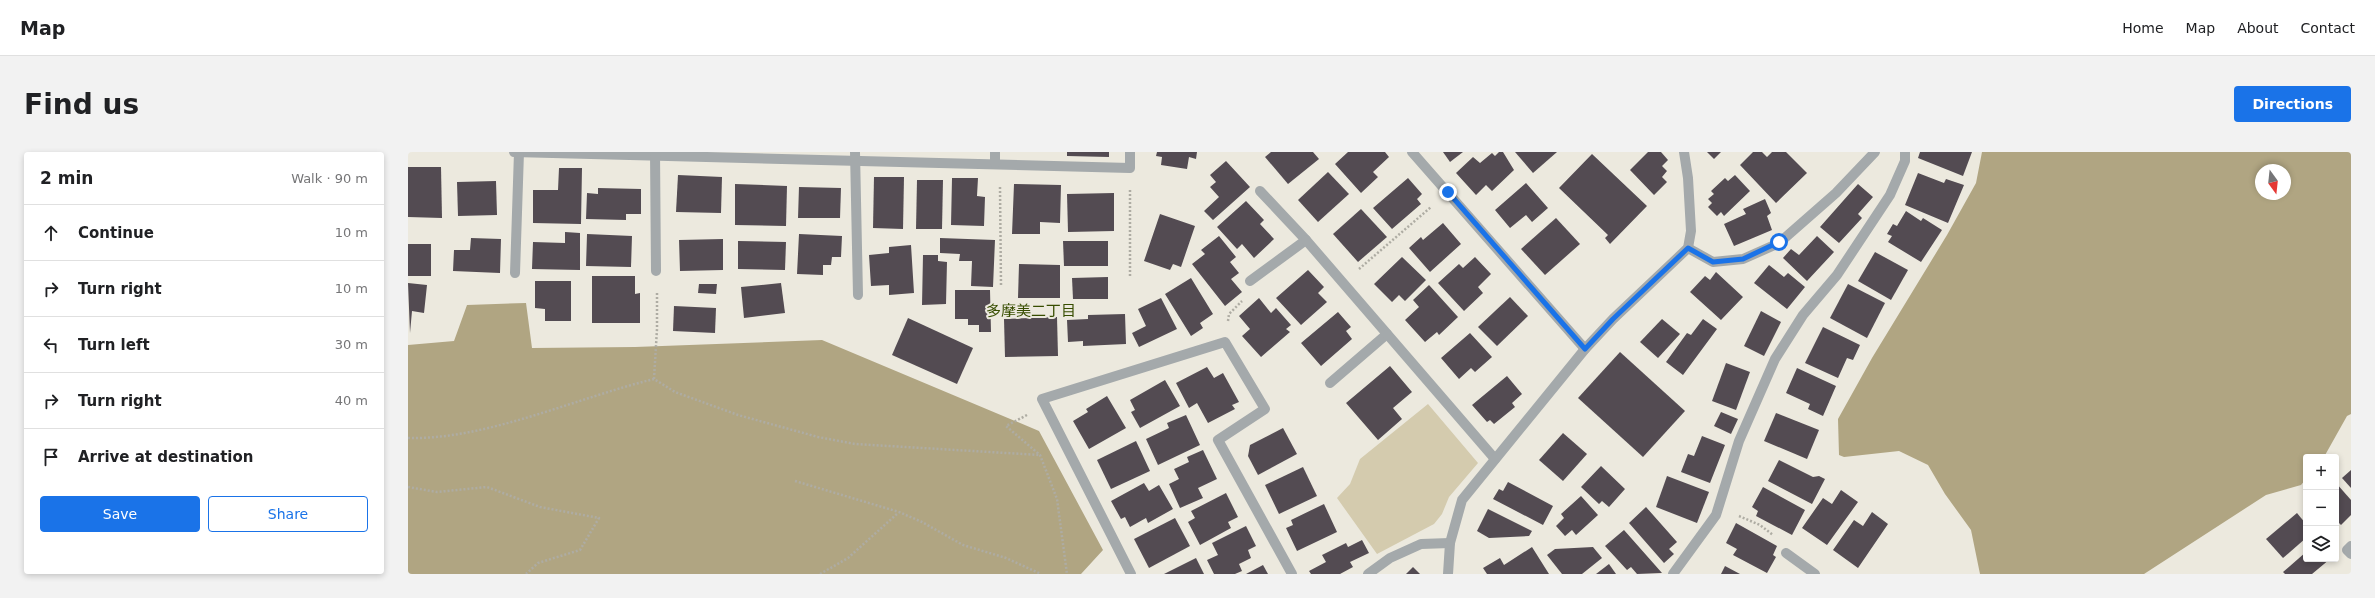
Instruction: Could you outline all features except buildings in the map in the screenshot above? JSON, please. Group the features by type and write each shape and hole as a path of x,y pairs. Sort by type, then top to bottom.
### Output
{"street":[{"path":"514,152 855,156 997,164 1130,168 1130,152"},
{"path":"515,273 519,152"},
{"path":"995,152 997,164"},
{"path":"1412,152 1585,349"},
{"path":"1448,574 1450,543 1462,500 1585,349 1613,319 1688,248 1691,231 1688,178 1684,152"},
{"path":"1688,248 1713,262 1743,259 1779,242 1836,193 1875,152"},
{"path":"1673,574 1716,515 1739,442 1775,359 1803,315 1837,275 1890,195 1905,161 1905,152"},
{"path":"655,154 656,271"},
{"path":"855,156 858,295"},
{"path":"1260,192 1306,240 1495,458"},
{"path":"1250,282 1306,240"},
{"path":"1330,383 1387,334"},
{"path":"1131,574 1042,399 1225,342 1265,409 1218,440 1292,574"},
{"path":"1368,574 1390,558 1421,544 1450,543"},
{"path":"2351,546 2347,550 2351,554"},
{"path":"1786,553 1815,574"}],"path":[{"path":"997,164 1001,286"},
{"path":"1343,283 1448,192"},
{"path":"1130,195 1130,277"},
{"path":"654,379 657,329 656,271"},
{"path":"1225,342 1229,314 1250,292 1250,282"},
{"path":"408,438 423,439 479,431 614,388 654,379 675,392 738,415 818,437 855,444 1040,455"},
{"path":"1006,426 1040,455 1057,500 1067,574"},
{"path":"795,481 899,512 922,522 963,545 1006,558 1041,574"},
{"path":"408,487 437,492 487,487 540,507 599,518 580,550 538,563 526,574"},
{"path":"820,574 848,558 899,512"}],"shaded area":[{"path":"1982,152 2351,152 2351,414 2347,416 2326,454 2303,454 2303,483 2301,485 2266,495 2144,574 1980,574 1971,530 1945,494 1928,465 1899,451 1844,457 1839,455 1838,419 1872,358 1947,235 1976,183"},
{"path":"526,303 532,348 635,347 822,340 1039,431 1103,550 1081,574 408,574 408,345 454,341 467,305"},
{"path":"1428,404 1478,463 1449,497 1442,514 1434,524 1377,554 1337,498 1350,484 1360,459"}],"district":[{"name":"多摩美二丁目","path":"1031,311"}],"route":[{"path":"1448,192 1585,349 1667,266 1688,248 1713,262 1743,259 1779,242"}]}
